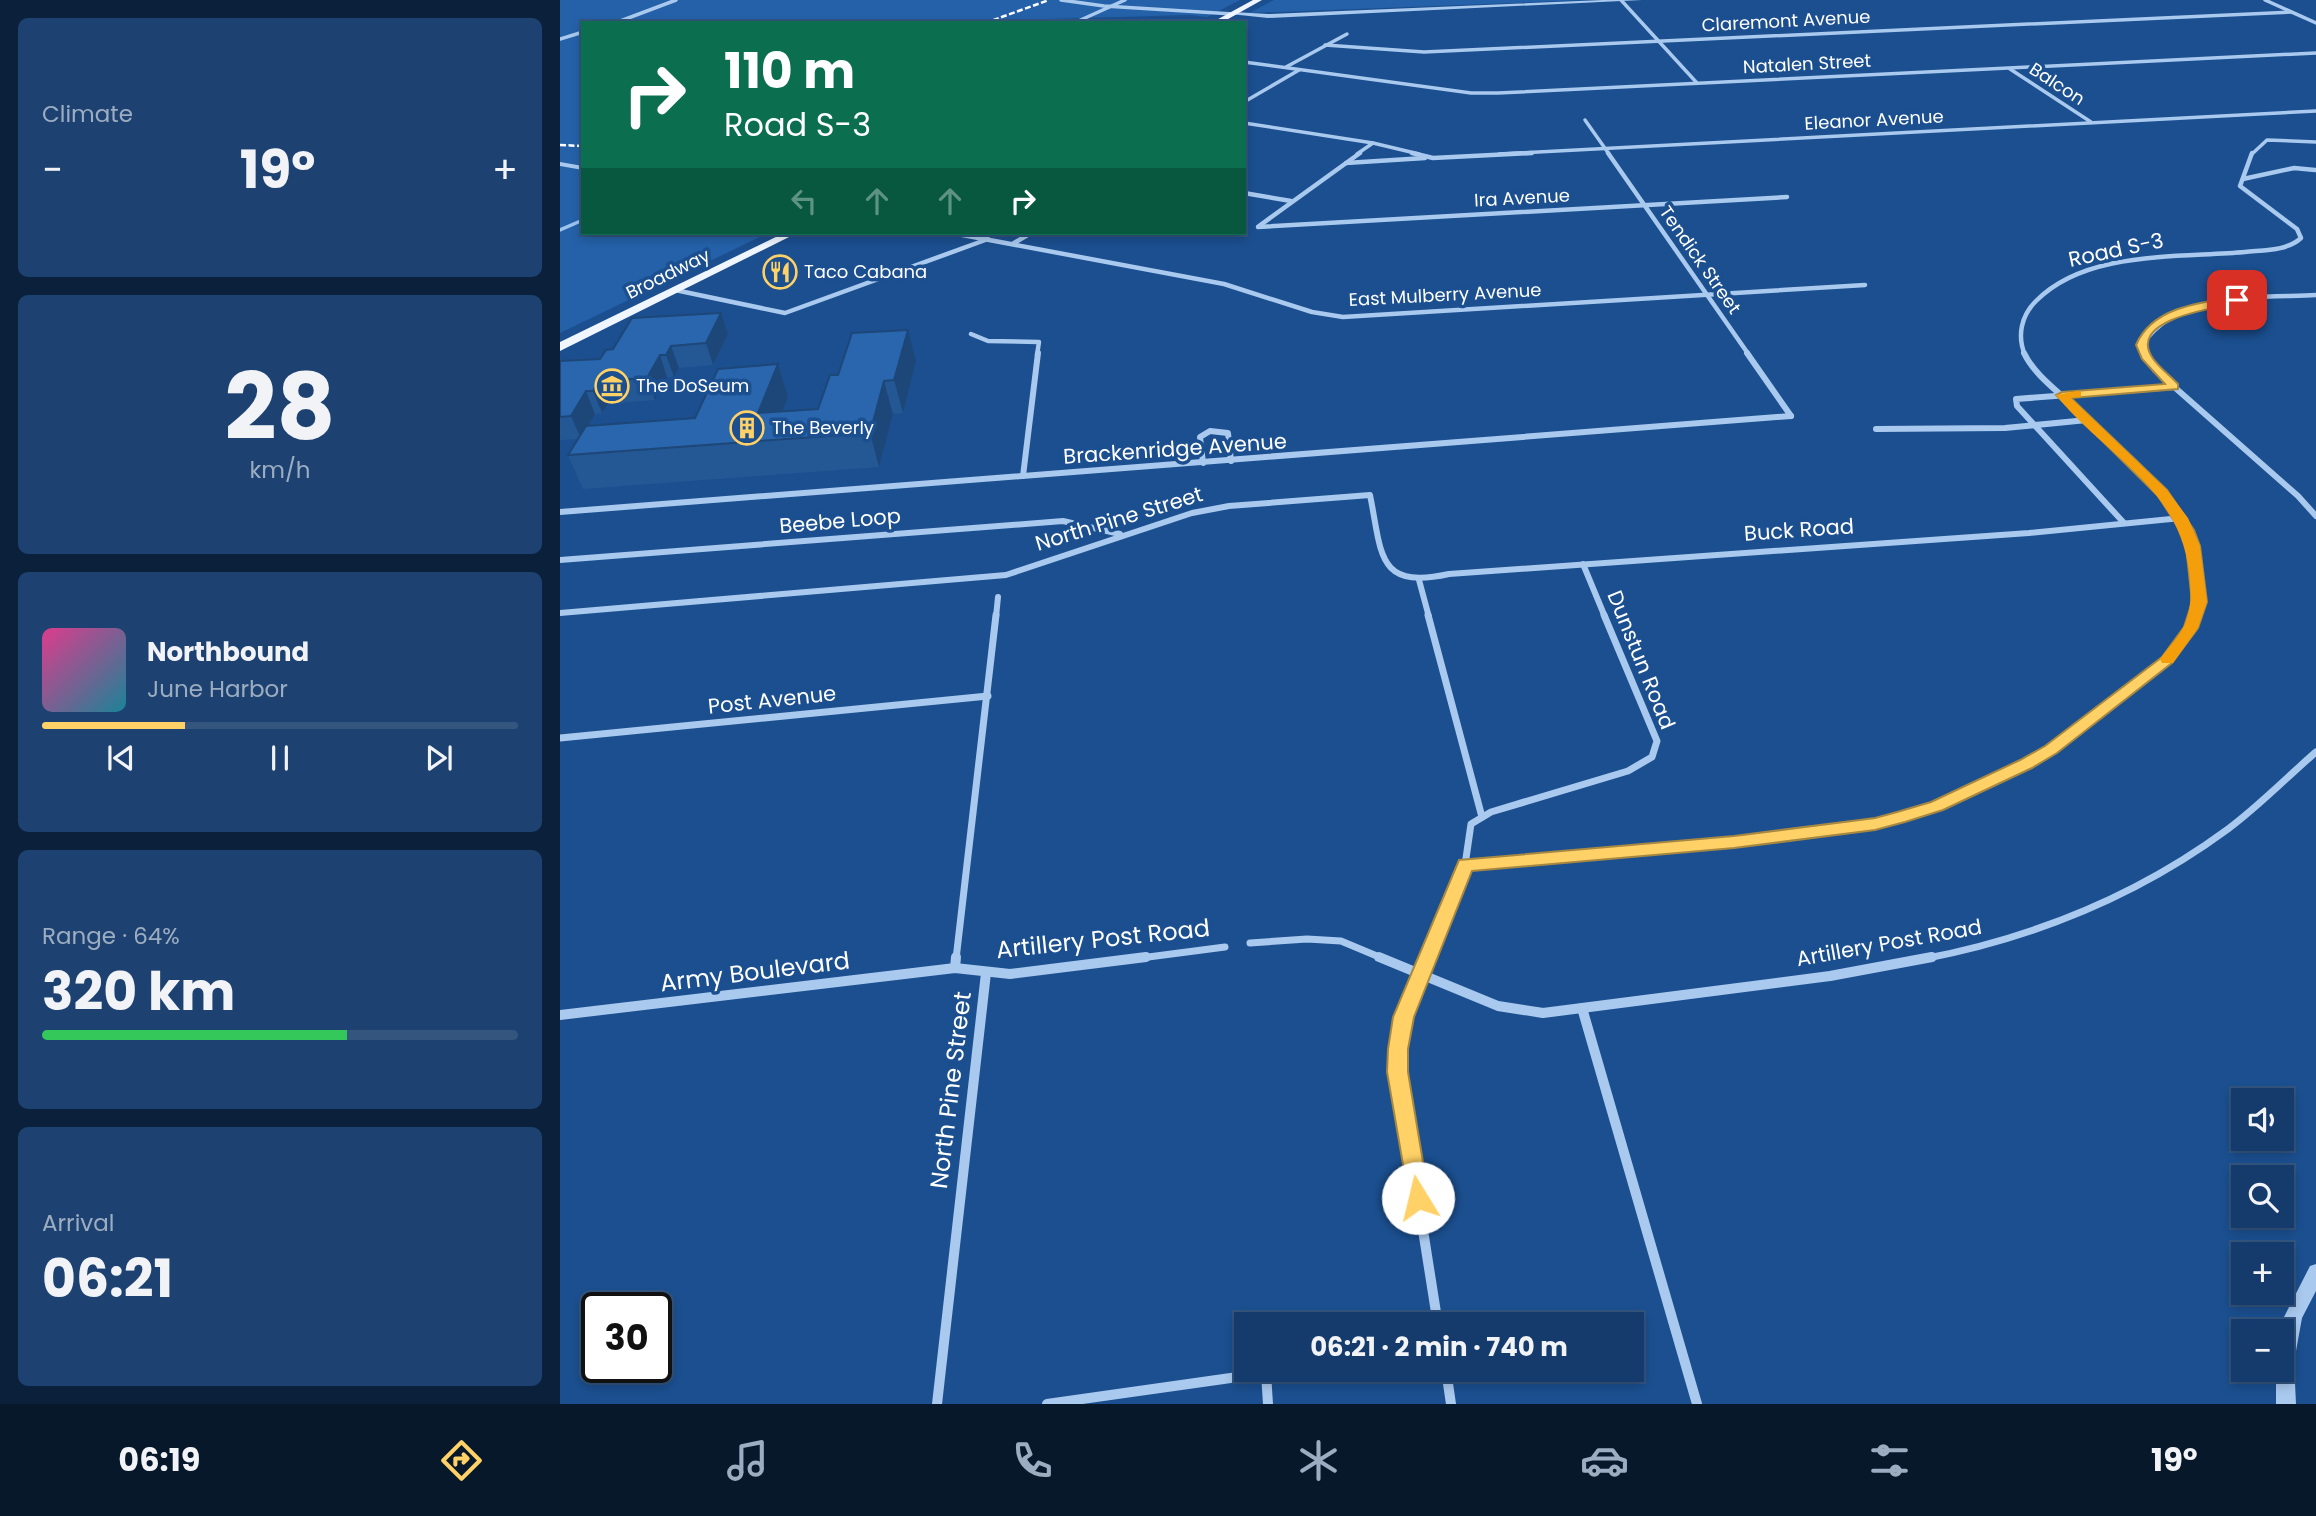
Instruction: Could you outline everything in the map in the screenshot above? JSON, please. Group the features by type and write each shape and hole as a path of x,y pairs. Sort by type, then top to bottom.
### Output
{"main road":[{"path":"1219,21 1258,0"},
{"name":"Broadway","path":"560,346 788,235"}],"street":[{"path":"620,21 676,0"},
{"path":"1061,0 1145,10 1198,8 1268,16 1639,0"},
{"path":"1079,21 1125,0"},
{"path":"1621,0 1697,83"},
{"path":"2265,0 2316,22"},
{"name":"Claremont Avenue","path":"1325,46 1424,52 2291,12"},
{"path":"560,39 581,33"},
{"path":"1246,62 1285,67 1347,34"},
{"name":"Natalen Street","path":"1285,67 1471,93 2316,53"},
{"name":"Balcon","path":"2008,68 2091,122"},
{"path":"1246,101 1300,69"},
{"name":"Eleanor Avenue","path":"1346,163 2316,111"},
{"name":"Tendick Street","path":"1585,120 1791,416"},
{"name":"Eleanor Avenue","path":"1246,122 1373,143 1433,158"},
{"path":"2243,179 2255,147 2264,141 2276,139 2316,142"},
{"path":"1246,194 1291,201 1373,143"},
{"path":"560,164 581,169"},
{"path":"2243,179 2294,168 2316,172"},
{"name":"Road S-3","path":"1465,865 1734,842 1875,824 1937,806 2026,764 2051,749 2167,660 2191,628 2199,602 2193,546 2181,518 2163,493 2039,375 2022,348 2022,322 2035,299 2065,280 2116,265 2293,245 2301,238 2297,229 2242,190 2240,186 2243,179"},
{"name":"Ira Avenue","path":"1291,201 1258,226 1787,197"},
{"name":"East Mulberry Avenue","path":"964,235 1239,288 1286,306 1343,317 1865,285"},
{"path":"1013,244 1028,235"},
{"path":"675,290 785,313 988,239"},
{"path":"2316,295 2205,305 2161,321 2152,327 2142,345 2149,363 2298,496 2316,516"},
{"path":"971,334 988,341 1039,342 1023,476"},
{"path":"2124,523 2017,406 2016,399 2174,387"},
{"name":"Brackenridge Avenue","path":"560,512 1791,416"},
{"path":"1876,429 2035,425 2087,420"},
{"path":"1203,463 1200,437 1215,430 1228,433 1231,461"},
{"name":"North Pine Street","path":"560,612 1006,575 1182,516 1229,506 1370,495 1385,560 1390,570 1402,577 1419,580"},
{"name":"Buck Road","path":"1419,580 1449,574 2181,518"},
{"name":"Beebe Loop","path":"560,560 1063,521 1122,535"},
{"name":"Dunstun Road","path":"1482,817 1508,805 1628,771 1652,757 1657,741 1583,564"},
{"path":"1419,580 1482,817 1471,824 1465,865 1404,1017 1398,1072 1436,1312"},
{"name":"North Pine Street","path":"937,1404 986,973 955,968 998,597"},
{"name":"Post Avenue","path":"560,738 988,696"},
{"name":"Artillery Post Road","path":"1250,943 1307,939 1341,941 1498,1006 1543,1013 1830,976 1952,955 2077,915 2153,878 2230,828 2316,752"},
{"name":"Artillery Post Road","path":"986,973 1010,974 1225,947"},
{"name":"Army Boulevard","path":"560,1015 955,968"},
{"path":"1583,1008 1697,1404"},
{"path":"2286,1404 2285,1362 2293,1317 2316,1272"},
{"path":"1047,1404 1266,1373 1268,1404"},
{"path":"1448,1382 1451,1404"}],"shaded area":[{"path":"560,0 1240,0 1207,17 1190,15 1044,21 581,21 581,235 764,235 560,333"},
{"path":"1274,0 1588,0 1249,13"}],"building":[{"path":"721,313 706,343 671,346 666,355 660,355 647,378 599,381 593,391 586,391 571,416 560,417 560,361 600,359 606,350 613,349 632,318"},
{"path":"908,330 894,380 884,381 870,433 568,455 586,426 695,418 718,369 778,364 758,413 818,409 830,375 838,375 852,333"}],"waterway":[{"path":"560,230 581,221"}],"railway":[{"path":"991,21 1049,0"},
{"path":"560,145 581,146"}],"slow traffic":[{"path":"2077,394 2062,395 2163,493 2181,518 2193,546 2199,602 2191,628 2167,659"}],"place":[{"name":"Taco Cabana","path":"780,272"},
{"name":"The DoSeum","path":"612,386"},
{"name":"The Beverly","path":"747,428"}],"route":[{"path":"1418,1198 1398,1072 1398,1049 1404,1017 1465,865 1734,842 1875,824 1937,806 2026,764 2051,749 2167,660 2191,628 2199,602 2193,546 2187,530 2163,493 2062,395 2174,387 2155,370 2146,357 2142,345 2152,327 2191,308 2237,300"}]}
